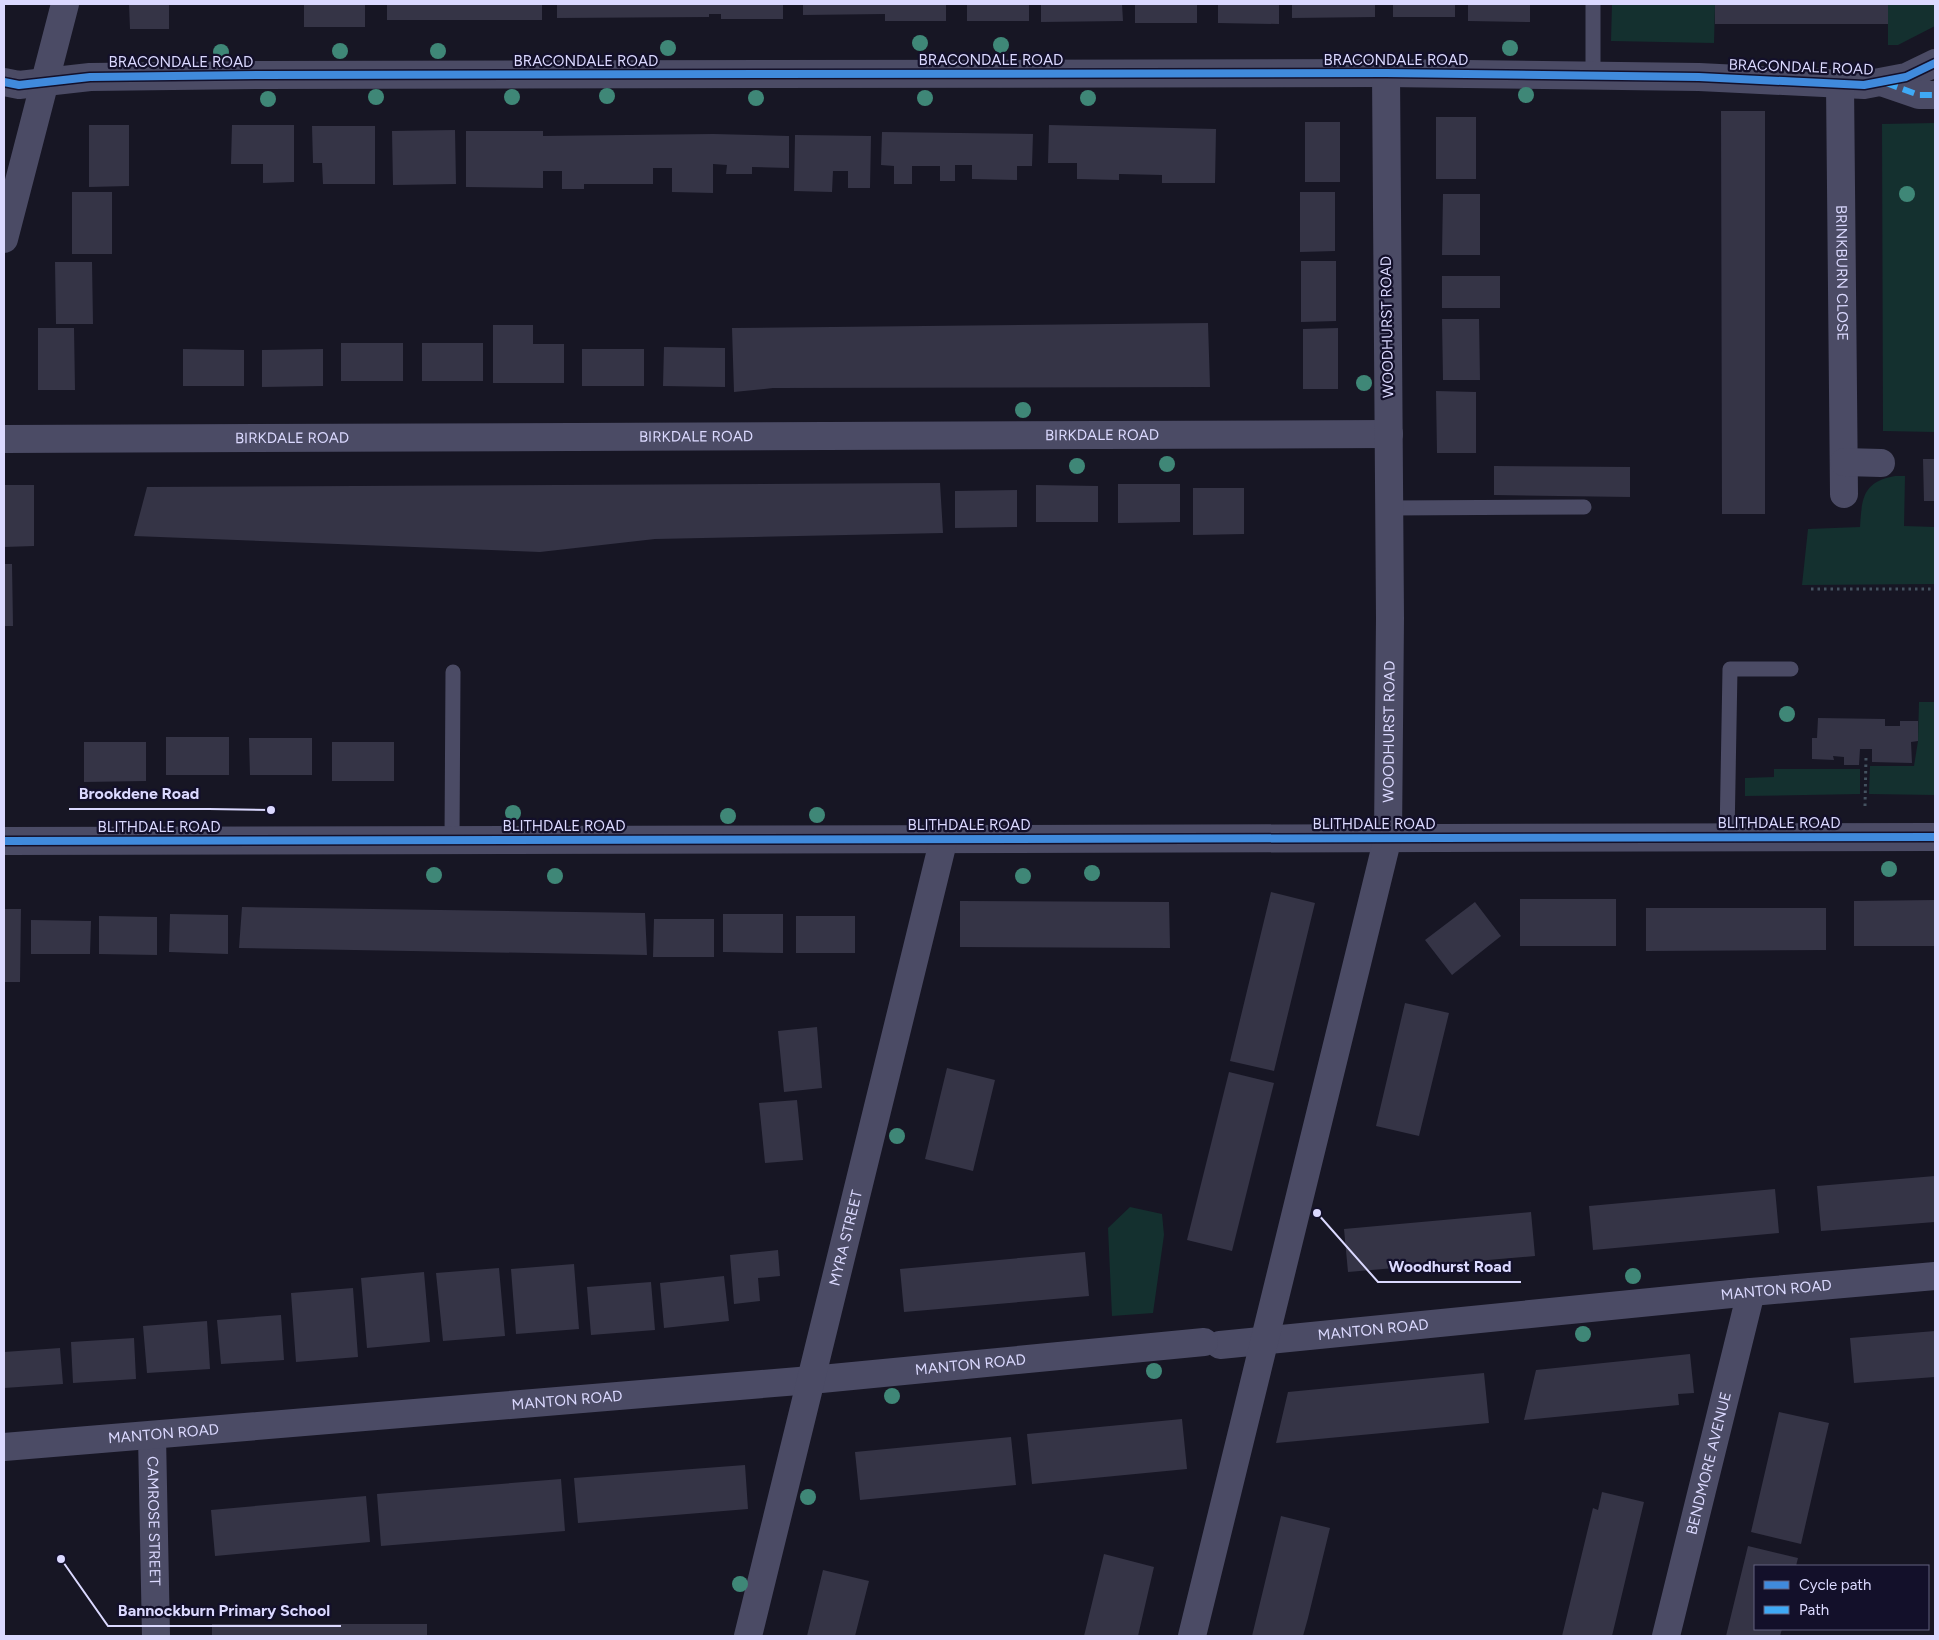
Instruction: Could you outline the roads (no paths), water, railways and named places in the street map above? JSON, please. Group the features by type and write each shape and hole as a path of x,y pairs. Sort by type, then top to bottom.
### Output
{"street":[{"path":"4,239 65,4"},
{"name":"BRACONDALE ROAD","path":"4,82 19,85 90,77 240,76 1386,73 1699,77 1840,84 1884,82 1906,77 1935,63"},
{"name":"WOODHURST ROAD","path":"1192,1636 1388,837 1390,508 1386,73"},
{"name":"BRACONDALE ROAD","path":"1884,82 1920,95 1935,95"},
{"name":"BRINKBURN CLOSE","path":"1840,84 1844,494"},
{"name":"BIRKDALE ROAD","path":"4,439 1388,434"},
{"path":"1844,462 1881,462"},
{"name":"BLITHDALE ROAD","path":"4,841 1935,837"},
{"name":"MYRA STREET","path":"748,1636 944,838"},
{"name":"MANTON ROAD","path":"4,1447 811,1380 1935,1276"},
{"name":"BENDMORE AVENUE","path":"1666,1636 1751,1292"},
{"name":"CAMROSE STREET","path":"152,1436 156,1636"}],"lane":[{"path":"1593,4 1593,76"},
{"path":"1390,508 1584,507"},
{"path":"1727,837 1730,669 1791,669"},
{"path":"452,840 453,672"}],"place":[{"name":"Brookdene Road","path":"271,810"},
{"name":"Woodhurst Road","path":"1317,1213"},
{"name":"Bannockburn Primary School","path":"61,1559"}]}
